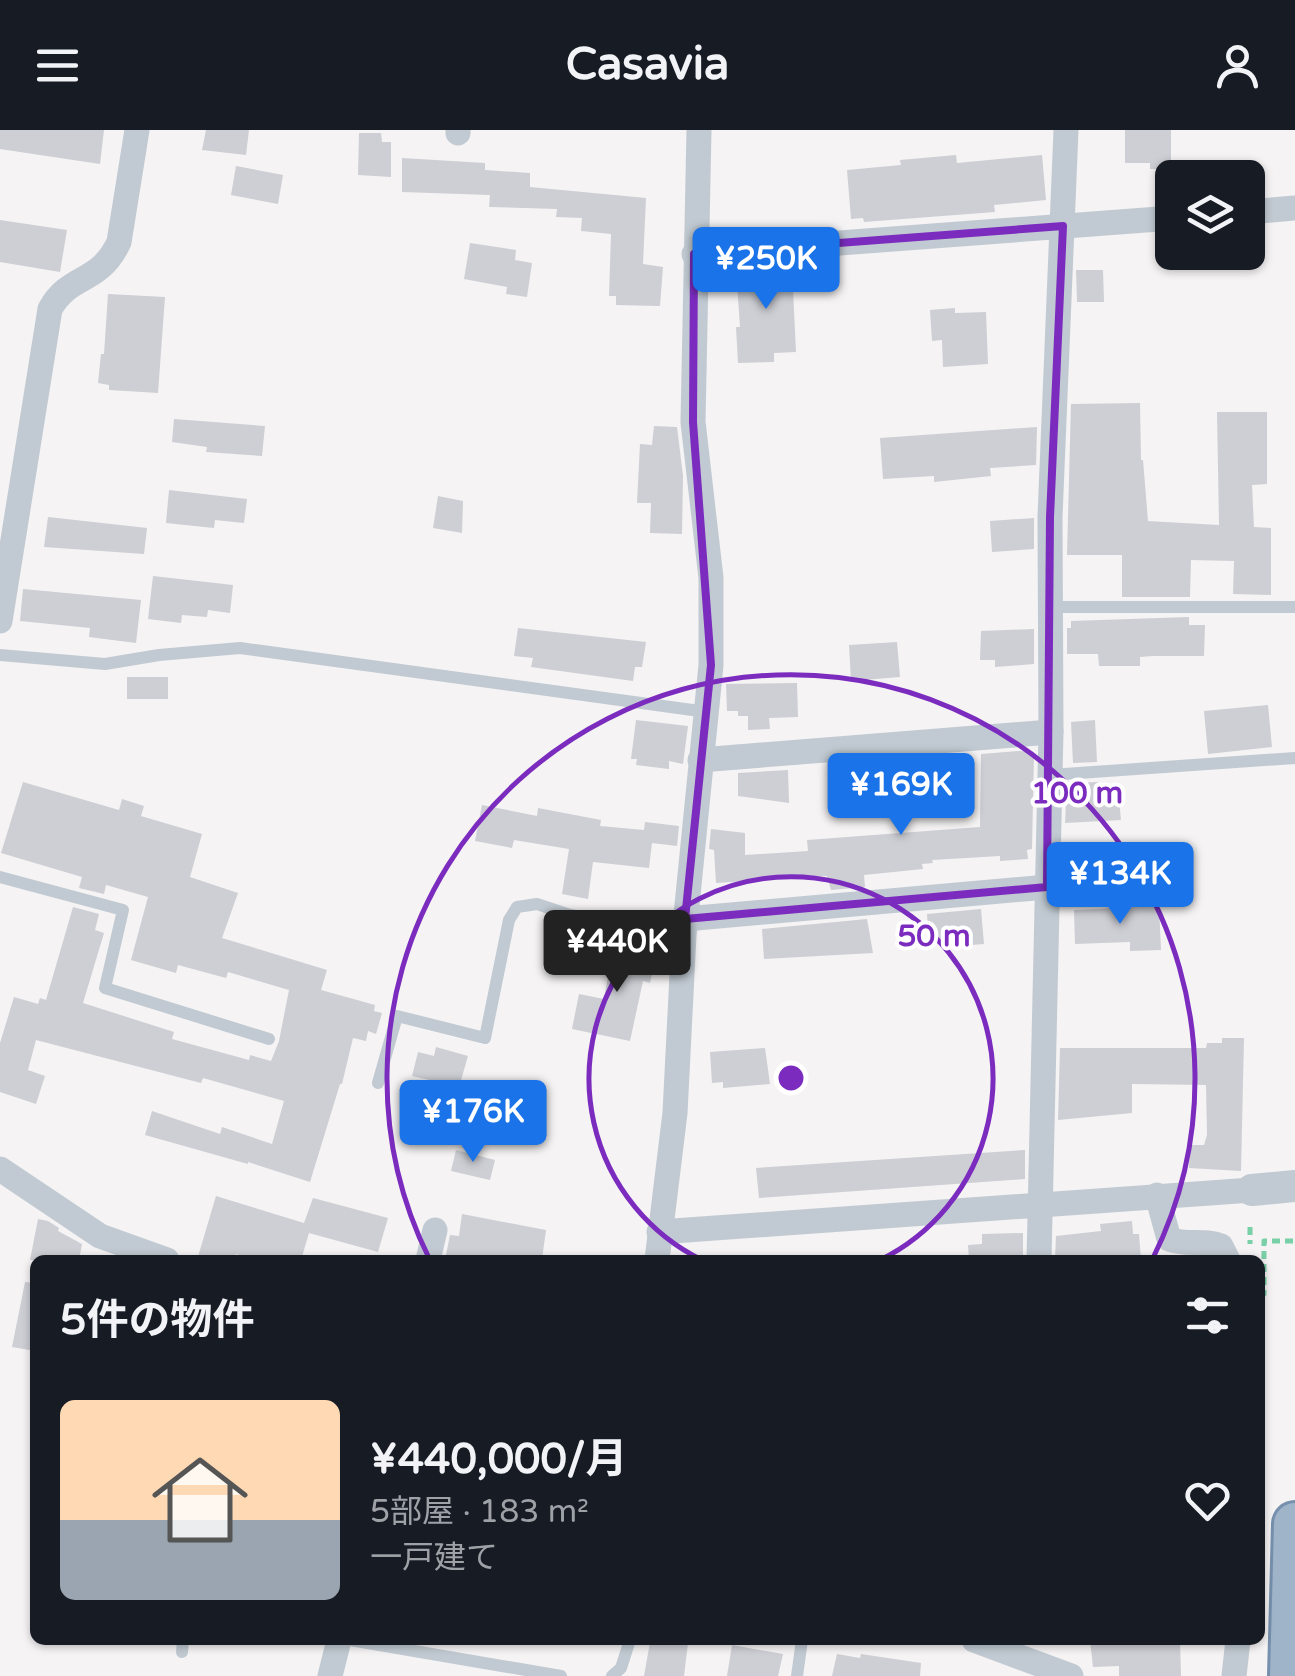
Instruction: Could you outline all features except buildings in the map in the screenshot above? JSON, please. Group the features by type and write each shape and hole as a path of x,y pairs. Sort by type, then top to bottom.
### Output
{"highway":[{"path":"1291,1676 1295,1524"}],"street":[{"path":"0,621 12,471 50,309 58,294 100,271 112,256 118,242 137,130"},
{"path":"658,1255 675,1112 684,927 712,665 711,578 693,422 699,130"},
{"path":"1040,1255 1051,732 1050,517 1066,130"},
{"path":"1265,211 1295,208"},
{"path":"694,254 1155,219"},
{"path":"700,760 1051,732"},
{"path":"684,927 1048,887"},
{"path":"0,1169 98,1248 138,1255"},
{"path":"660,1232 1295,1186"},
{"path":"1157,1196 1170,1239 1178,1243 1214,1243 1222,1246 1226,1255"},
{"path":"429,1255 434,1230"},
{"path":"330,1676 338,1645"},
{"path":"988,1645 1045,1665"},
{"path":"1234,1676 1237,1645"}],"lane":[{"path":"1052,607 1295,607"},
{"path":"0,655 105,664 240,648 707,712"},
{"path":"1050,775 1295,758"},
{"path":"0,877 122,910 105,988 269,1038"},
{"path":"378,1083 397,1016 485,1038 510,920 517,907 537,904 570,915 684,927"},
{"path":"379,1645 561,1676"},
{"path":"612,1676 621,1668 628,1645"},
{"path":"797,1676 801,1645"}],"path":[{"path":"1264,1255 1264,1241 1295,1242"}],"highlighted area":[{"path":"1063,226 1050,517 1047,887 685,919 711,665 693,422 694,254"}]}
